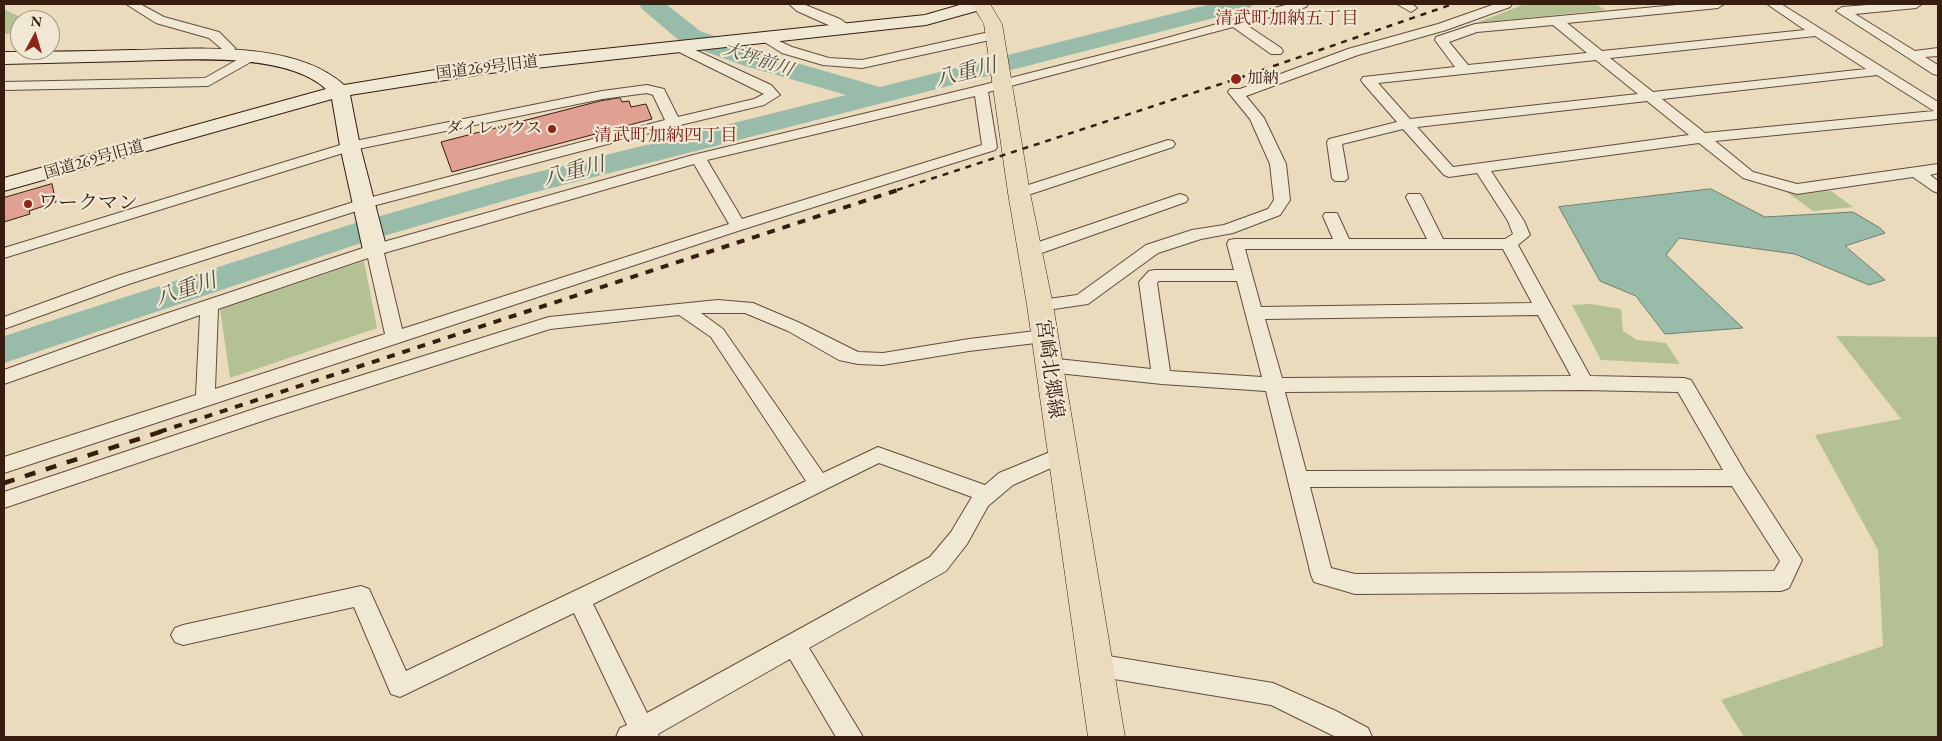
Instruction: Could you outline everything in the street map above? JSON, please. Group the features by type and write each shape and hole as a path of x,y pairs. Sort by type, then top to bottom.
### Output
{"main road":[{"name":"宮崎北郷線","path":"981,4 993,24 995,37 994,85 1019,193 1040,305 1107,737"}],"street":[{"path":"132,4 160,20 214,35 229,48 226,54"},
{"path":"795,4 804,10 848,28"},
{"name":"国道269号旧道","path":"4,185 340,91 480,68 926,20 981,4"},
{"path":"4,377 102,341 374,248 698,158 1157,45 1302,4"},
{"path":"1040,305 1082,300 1152,249 1198,234 1227,229 1274,212 1282,200 1278,164 1257,118 1235,92 1241,94 1354,52 1442,27 1506,4"},
{"path":"1603,4 1618,15"},
{"path":"1465,70 1441,40 1475,28 1718,4"},
{"path":"1773,4 1938,108"},
{"path":"1916,4 1842,11 1938,71"},
{"path":"1556,21 1601,55 1748,175 1797,189 1938,169"},
{"path":"1235,23 1276,51"},
{"path":"1818,32 1368,80 1449,172 1701,138 1938,115"},
{"path":"764,38 787,50 828,62 862,64 995,37"},
{"path":"4,324 131,277 364,207 673,122 759,102 773,95 766,88 686,46"},
{"path":"1913,55 1938,52"},
{"path":"4,58 226,54 251,56 285,63 308,71 330,82 340,91 350,146 395,337"},
{"path":"4,86 208,82 251,56"},
{"path":"1340,178 1334,142 1406,124 1880,71"},
{"path":"4,465 990,146 994,85"},
{"path":"4,253 350,146 602,96 647,89 659,92 673,122"},
{"path":"1019,193 1168,144"},
{"path":"698,158 738,226"},
{"path":"1048,365 1162,377 1274,385 1584,383 1684,385 1738,478 1791,560 1781,581 1355,584 1322,575 1274,385 1235,244 1509,244 1522,235 1516,221 1481,168"},
{"path":"1916,172 1938,188"},
{"path":"1414,197 1438,245"},
{"path":"1030,251 1180,199"},
{"path":"1332,216 1343,244"},
{"path":"1509,244 1584,383"},
{"path":"1162,377 1148,282 1155,275 1244,276"},
{"path":"205,399 210,305"},
{"path":"4,500 264,413 550,323 718,306 747,307 794,327 846,355 883,360 969,345 1044,336"},
{"path":"682,309 717,333 819,484"},
{"path":"1254,313 1544,309"},
{"path":"183,636 362,596 400,686 878,455 987,494"},
{"path":"579,599 639,735 794,644 938,564 959,538 981,500 987,494 1006,480 1062,455"},
{"path":"1297,479 1738,478"},
{"path":"794,644 850,737"},
{"path":"1096,665 1273,694 1327,719 1359,737"}],"shaded area":[{"path":"1525,4 1596,4 1605,10 1476,23"},
{"path":"4,9 10,12 10,34 4,34"},
{"path":"1711,189 1765,217 1853,212 1885,233 1845,246 1885,280 1869,285 1795,254 1679,238 1666,255 1743,328 1665,334 1636,296 1600,281 1559,207"},
{"path":"1784,190 1800,193 1831,191 1853,207 1813,211"},
{"path":"364,261 377,328 230,378 220,309"},
{"path":"1591,304 1621,309 1623,331 1637,340 1666,343 1680,364 1601,360 1572,305"},
{"path":"1836,336 1938,337 1938,737 1744,737 1721,700 1883,646 1878,550 1815,435 1901,419"}],"building":[{"name":"ダイレックス","path":"620,98 622,102 629,101 631,107 646,104 652,119 452,172 441,142 600,101"},
{"name":"ワークマン","path":"52,184 56,202 29,211 30,214 4,222 4,198"}],"waterway":[{"name":"大坪前川","path":"651,4 691,37 752,59 874,94"},
{"name":"八重川","path":"4,350 361,232 517,187 1240,4"}],"railway":[{"path":"897,190 1236,79 1453,4"},
{"path":"159,432 901,189"},
{"path":"4,483 163,431"}],"place":[{"name":"加納","path":"1236,79"},
{"name":"ダイレックス","path":"552,129"},
{"name":"ワークマン","path":"28,204"}],"district":[{"name":"清武町加納五丁目","path":"1287,19"},
{"name":"清武町加納四丁目","path":"666,136"}]}
